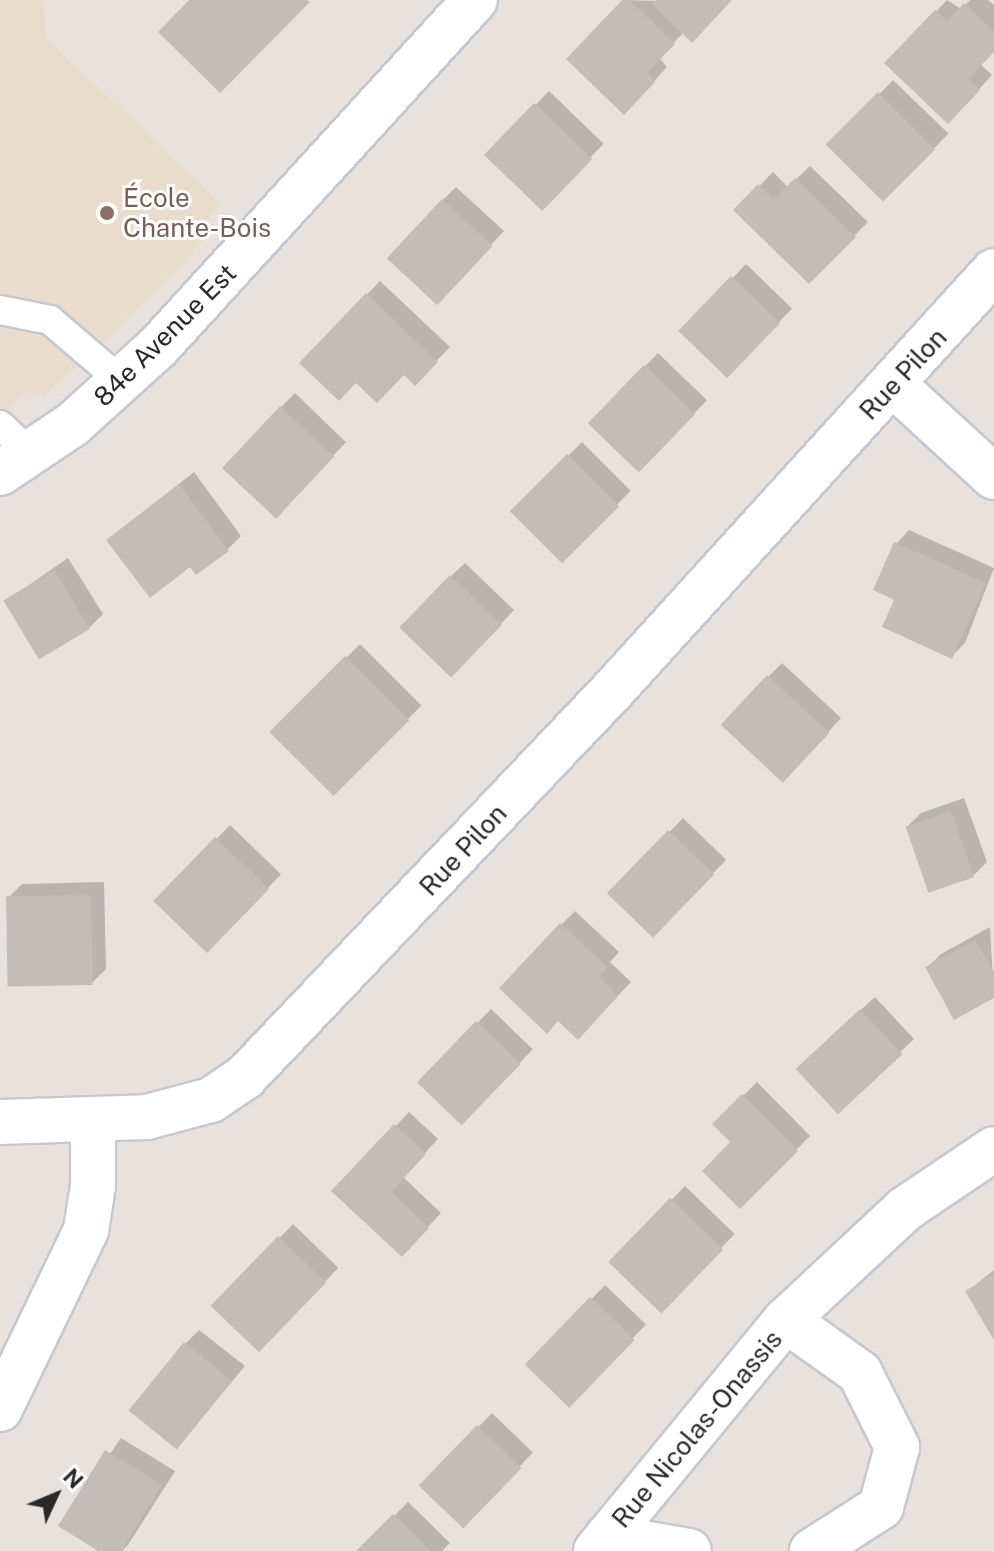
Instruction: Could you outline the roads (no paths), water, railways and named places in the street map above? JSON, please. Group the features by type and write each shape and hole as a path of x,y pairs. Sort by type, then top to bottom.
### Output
{"street":[{"name":"84e Avenue Est","path":"15,464 122,382 475,0"},
{"name":"Rue Pilon","path":"0,1122 93,1121 195,1106 245,1077 537,771 894,385 994,271"},
{"path":"894,385 994,477"},
{"path":"0,1409 86,1230 93,1186 93,1121"},
{"name":"Rue Nicolas-Onassis","path":"602,1544 786,1320 905,1209 994,1149"},
{"name":"Rue Nicolas-Onassis","path":"786,1320 860,1373 897,1447 881,1507 812,1551"},
{"name":"Rue Nicolas-Onassis","path":"602,1544 689,1551"}],"lane":[{"path":"0,310 50,320 122,382"},
{"path":"0,425 15,464"}],"place":[{"name":"École Chante-Bois","path":"107,213"}]}
